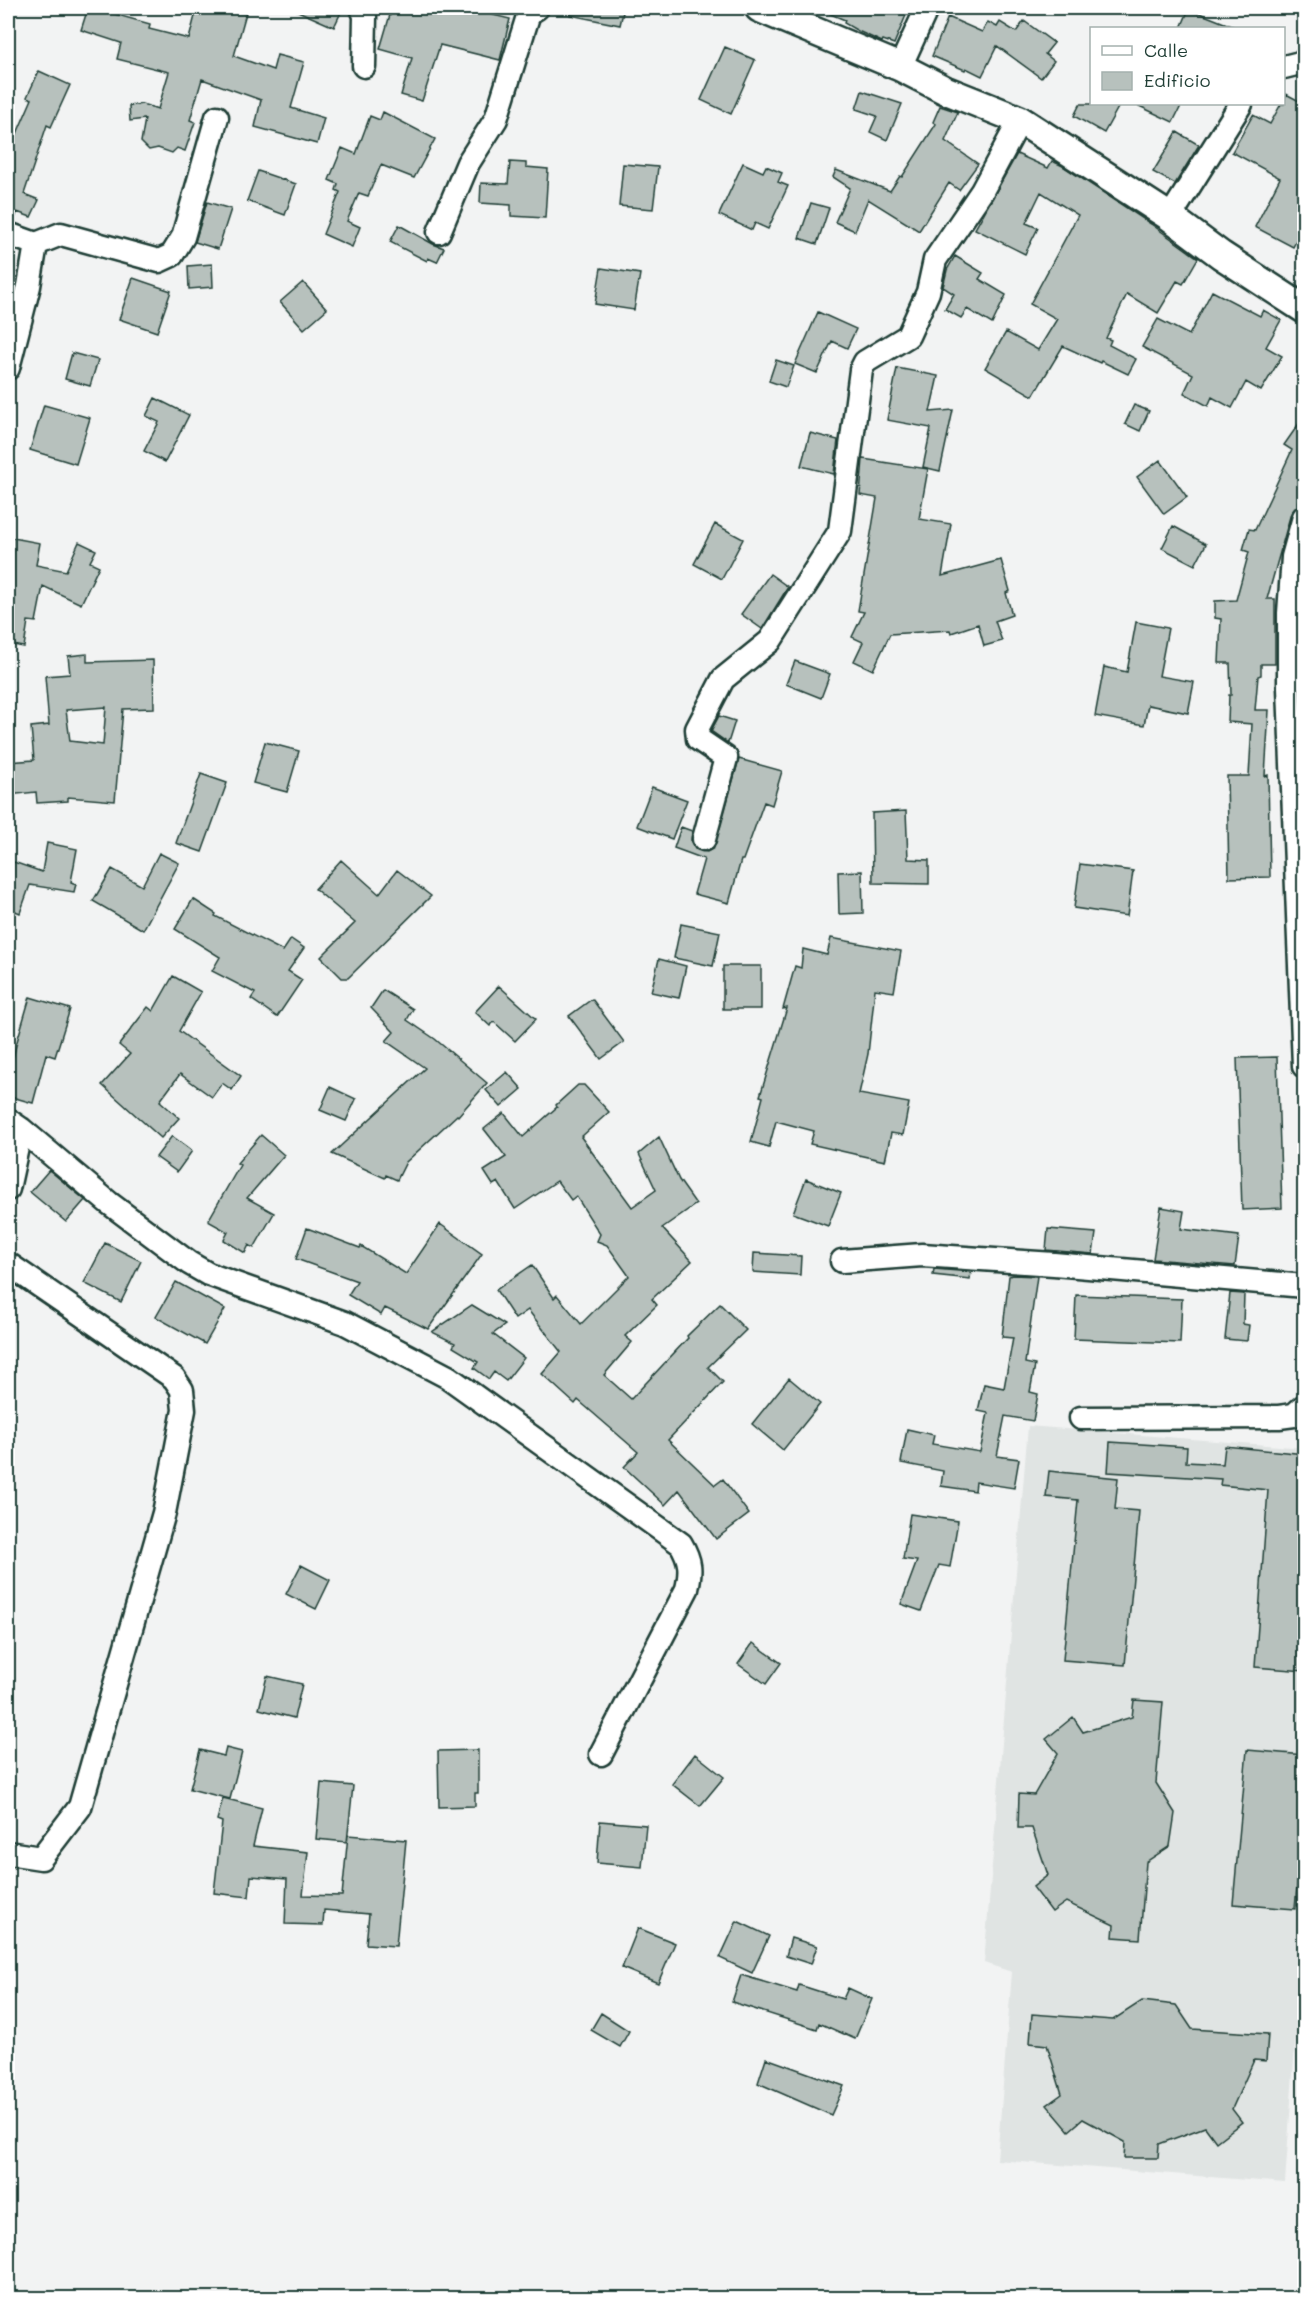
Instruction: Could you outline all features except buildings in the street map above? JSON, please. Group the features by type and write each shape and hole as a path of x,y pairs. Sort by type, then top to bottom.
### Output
{"main road":[{"path":"759,8 900,67 945,90 1020,120 1170,217 1221,255 1305,309"}],"street":[{"path":"362,8 365,16 364,66"},
{"path":"439,232 468,163 496,119 529,13 537,8"},
{"path":"900,67 927,8"},
{"path":"1285,67 1305,62"},
{"path":"1170,217 1240,105"},
{"path":"8,234 36,244 61,234 159,261 172,255 183,237 217,117"},
{"path":"704,839 726,758 698,739 697,729 723,679 770,641 840,531 861,370 866,362 908,336 928,292 935,260 982,191 1020,120"},
{"path":"8,368 29,286 36,244"},
{"path":"1305,517 1293,556 1289,613 1288,688 1305,1066"},
{"path":"8,1189 14,1125"},
{"path":"14,1125 109,1203 189,1263 208,1274 345,1323 448,1377 681,1544 688,1556 691,1570 687,1589 601,1754"},
{"path":"842,1261 922,1255 1305,1286"},
{"path":"8,1264 174,1378 182,1390 184,1410 164,1513 80,1807 41,1858 8,1853"},
{"path":"1082,1418 1279,1417 1294,1415 1305,1406"}],"shaded area":[{"path":"1028,1426 1304,1448 1304,1923 1285,2183 997,2160 1012,1972 984,1963"}]}
